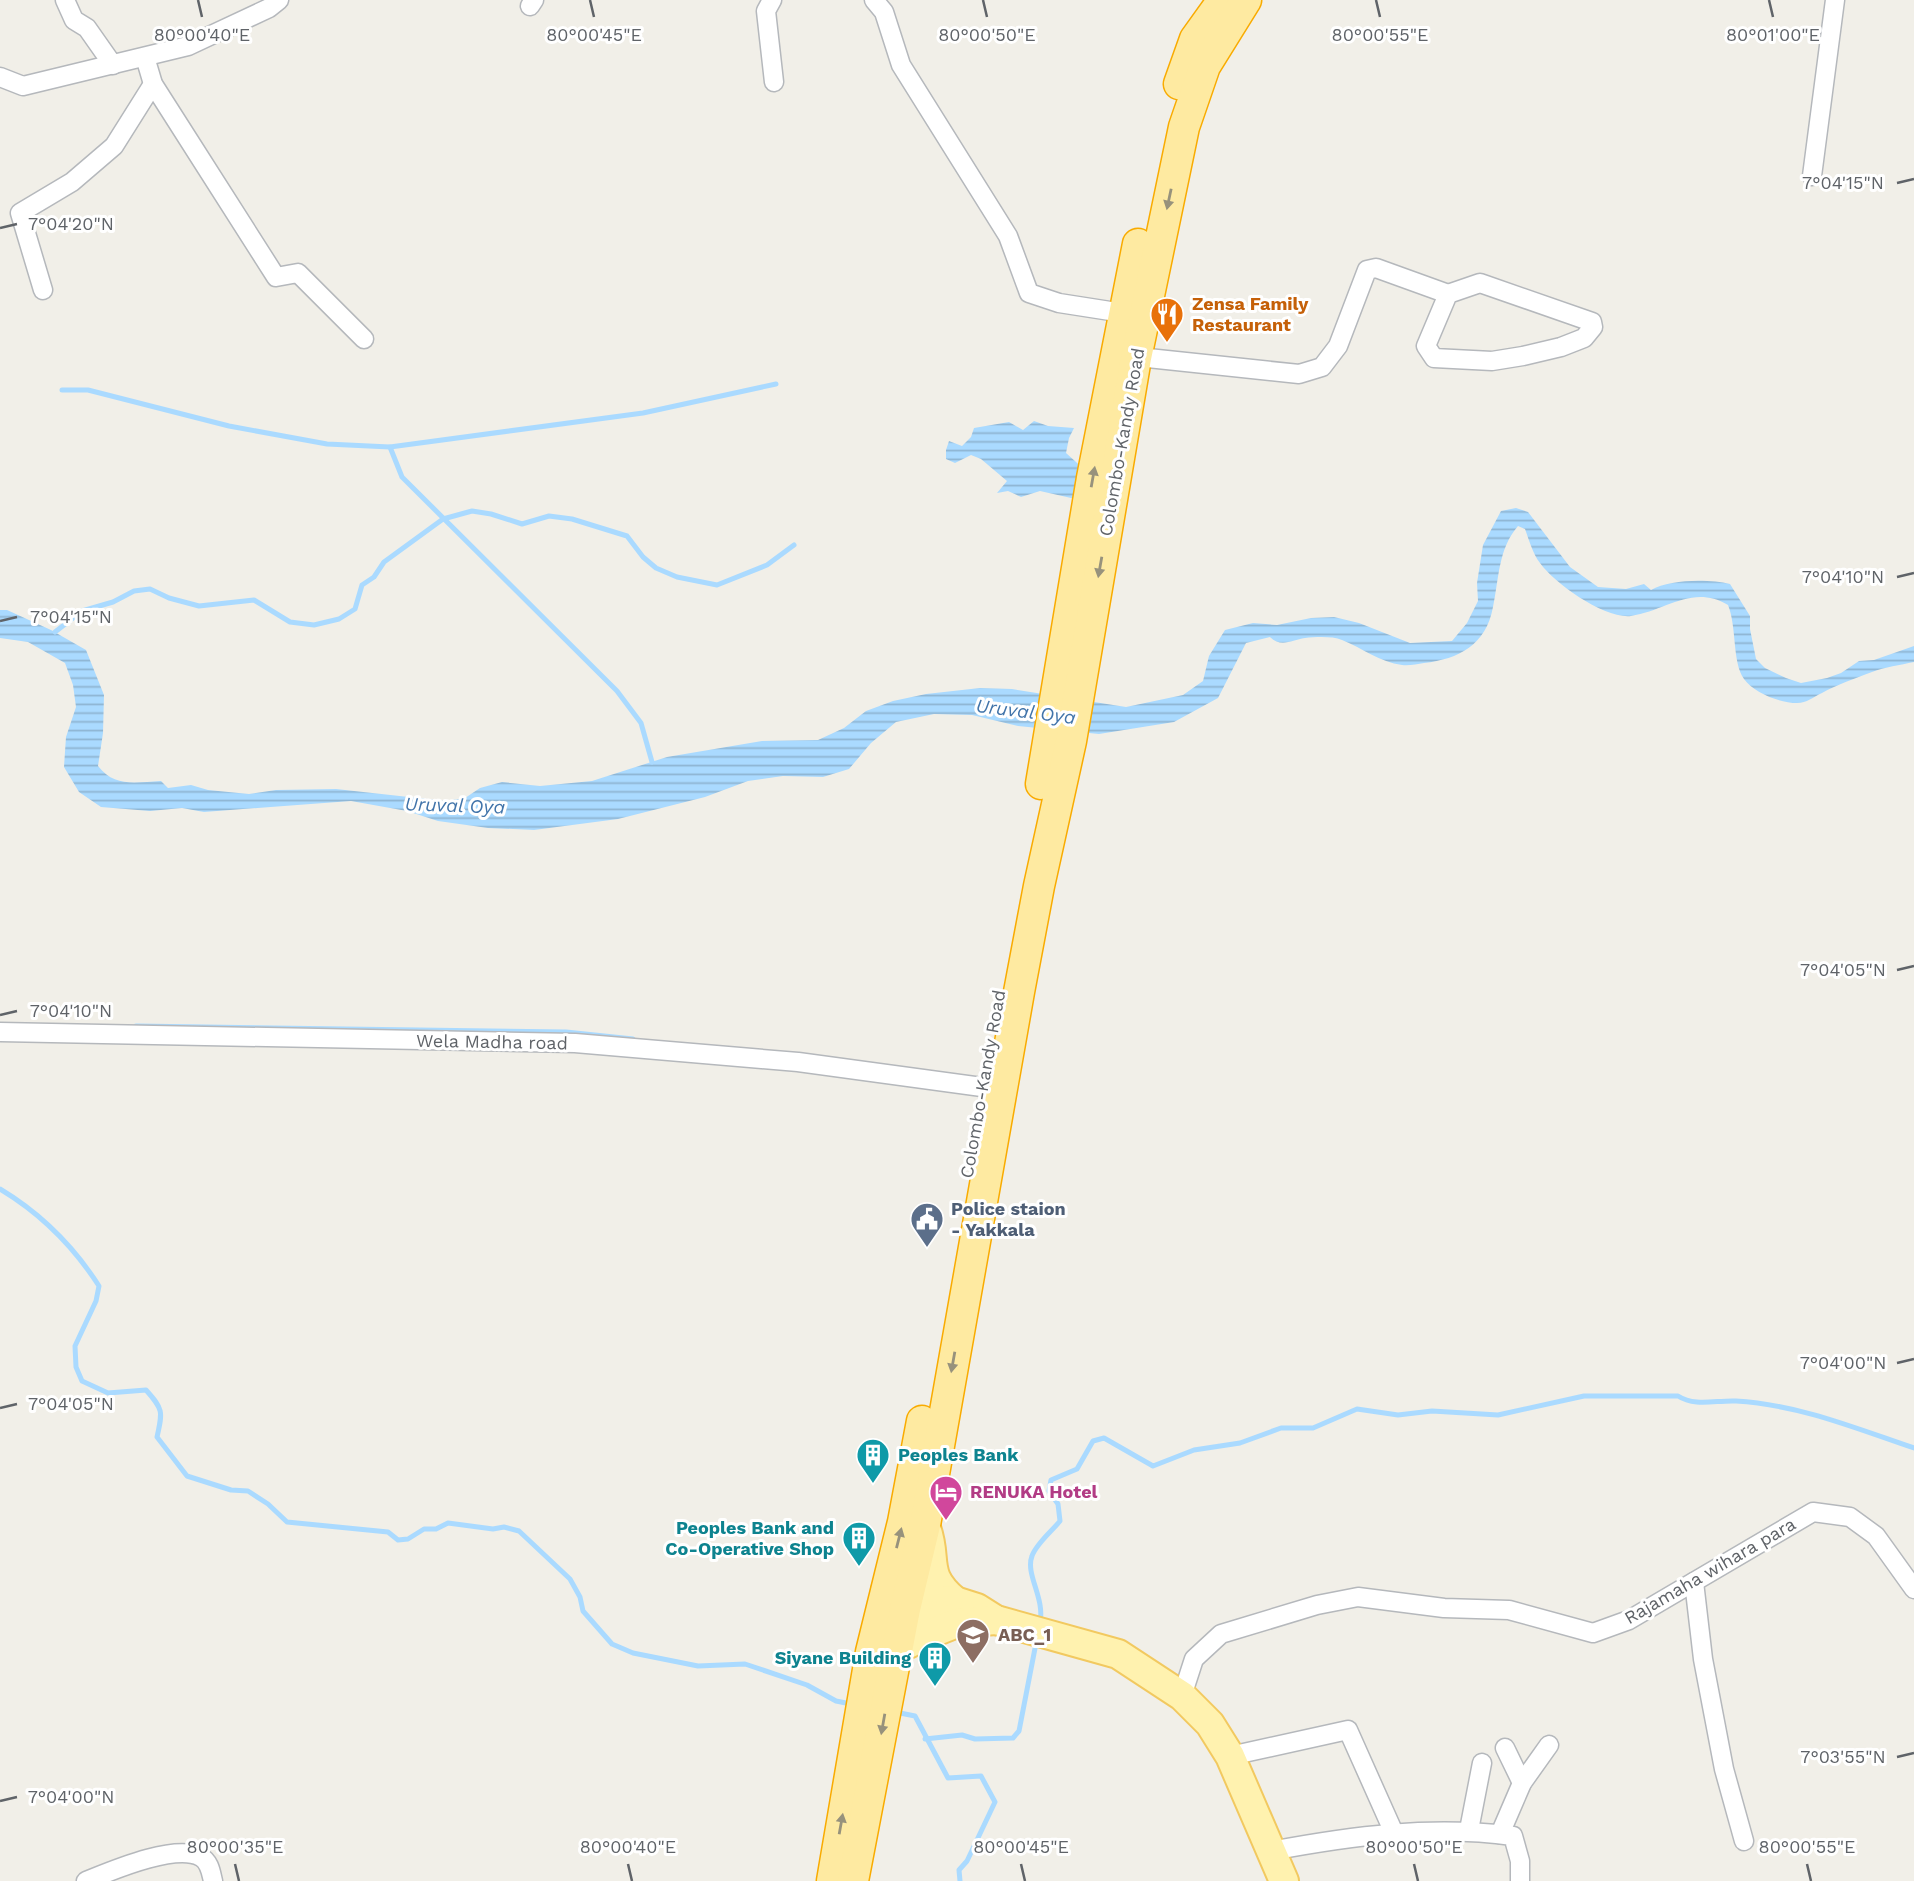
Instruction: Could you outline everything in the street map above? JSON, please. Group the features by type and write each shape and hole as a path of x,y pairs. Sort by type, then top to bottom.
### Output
{"highway":[{"name":"Colombo-Kandy Road","path":"1126,356 1123,313 1165,121 1195,39 1223,0"},
{"name":"Colombo-Kandy Road","path":"895,1600 925,1525 1009,991 1060,741 1126,356 1184,127 1205,66 1246,0"},
{"name":"Colombo-Kandy Road","path":"832,1881 863,1772 886,1664 905,1510 982,1087 1009,991"},
{"name":"Colombo-Kandy Road","path":"853,1881 863,1772"}],"main road":[{"path":"925,1525 931,1546 935,1580 956,1612"},
{"path":"895,1600 1006,1623 1118,1654 1182,1696 1210,1724 1230,1756 1284,1881"},
{"path":"886,1664 956,1612"}],"street":[{"path":"65,0 74,20 88,28 113,65"},
{"path":"772,0 766,11 774,82"},
{"path":"874,0 884,12 901,65 1008,236 1029,293 1059,303 1123,313"},
{"path":"1812,176 1835,0"},
{"path":"0,77 23,86 188,46 271,3"},
{"path":"145,57 153,84 276,276 298,273 364,339"},
{"path":"43,290 20,213 72,182 114,146 153,84"},
{"path":"1126,356 1299,374 1322,367 1338,346 1367,270 1376,268 1448,294 1480,284 1592,322 1593,327 1584,338 1561,347 1523,356 1492,361 1434,358 1426,346 1448,294"},
{"name":"Wela Madha road","path":"0,1032 575,1043 798,1062 982,1087"},
{"name":"Rajamaha wihara para","path":"1182,1696 1194,1659 1221,1634 1317,1605 1359,1597 1444,1608 1509,1610 1593,1633 1629,1620 1812,1512 1850,1517 1876,1536 1914,1589"},
{"path":"1694,1582 1703,1659 1721,1757 1744,1840"},
{"path":"1230,1756 1348,1730 1394,1833"},
{"path":"1500,1834 1521,1783 1549,1745"},
{"path":"1505,1748 1521,1783"},
{"path":"1469,1830 1482,1763"},
{"path":"1271,1851 1329,1840 1394,1833 1469,1830 1513,1836 1520,1861 1520,1881"},
{"path":"86,1881 138,1861 178,1853 201,1857 209,1865 213,1881"}],"water":[{"path":"1034,421 1048,426 1074,428 1066,453 1086,471 1080,500 1040,491 1021,497 1008,491 997,493 1007,481 981,459 971,455 955,463 946,459 949,441 962,446 971,437 974,428 1009,422 1023,430"},
{"path":"1516,508 1528,512 1570,567 1598,587 1626,589 1644,584 1651,590 1690,581 1730,584 1750,616 1756,659 1765,668 1786,678 1801,683 1827,678 1841,673 1859,661 1874,660 1914,646 1914,662 1872,672 1804,702 1790,703 1775,699 1754,689 1740,672 1728,605 1703,597 1679,601 1631,616 1608,612 1557,581 1535,555 1525,529 1518,526 1506,544 1493,607 1484,631 1469,648 1449,658 1402,665 1379,658 1338,639 1309,638 1282,643 1270,637 1246,643 1218,698 1174,722 1099,734 1018,726 972,715 934,714 896,722 871,743 849,769 823,777 783,776 748,781 705,797 618,819 534,830 488,828 438,821 407,811 351,801 204,812 182,808 150,811 101,807 79,792 64,767 66,737 76,707 73,685 65,663 28,642 0,638 0,610 7,610 86,650 104,695 103,733 98,766 111,778 119,781 161,781 168,788 191,785 208,790 249,794 276,790 336,789 445,801 465,798 480,788 502,782 540,786 592,781 667,757 762,741 818,740 844,728 866,711 893,701 926,694 980,688 1012,689 1126,707 1183,695 1203,681 1209,656 1225,630 1253,623 1277,625 1311,618 1334,617 1359,623 1410,643 1452,641 1467,623 1478,601 1477,583 1483,545 1501,511"}],"waterway":[{"path":"62,390 88,390 229,426 327,444 390,447 643,413 776,384"},
{"path":"390,447 402,477 617,691 641,723 652,762"},
{"path":"55,632 82,611 113,602 134,591 150,589 169,598 199,606 254,600 290,622 314,625 339,619 355,609 362,585 374,577 384,562 443,519 472,511 522,524 549,516 572,519 627,536 643,557 656,568 677,577 717,585 767,565 794,545"},
{"path":"136,1026 566,1032 633,1039"},
{"name":"Uruval Oya","path":"0,1189 15,1198 55,1232 79,1258 99,1286 96,1301 75,1346 76,1367 82,1381 108,1393 146,1390 160,1411 157,1437 187,1476 231,1490 248,1491 268,1504 287,1522 388,1532 398,1540 408,1539 424,1529 436,1529 448,1523 493,1529 504,1527 519,1531 570,1579 580,1597 583,1611 612,1644 633,1653 698,1666 745,1664 807,1685 836,1701 851,1704"},
{"path":"1040,1622 1040,1604 1031,1563 1037,1547 1060,1521 1058,1504 1049,1491 1051,1480 1077,1469 1093,1441 1104,1438 1153,1466 1194,1450 1240,1443 1281,1428 1313,1428 1357,1409 1398,1415 1432,1411 1498,1415 1584,1396 1678,1396 1699,1402 1736,1401 1783,1407 1827,1418 1914,1448"},
{"path":"925,1739 962,1735 975,1739 1013,1738 1019,1731 1037,1638"},
{"name":"Uruval Oya","path":"895,1712 915,1716 948,1778 981,1776 995,1802 967,1861 959,1870 960,1881"}],"place":[{"name":"Zensa Family Restaurant","path":"1167,344"},
{"name":"Police staion - Yakkala","path":"927,1249"},
{"name":"Peoples Bank","path":"873,1485"},
{"name":"RENUKA Hotel","path":"946,1522"},
{"name":"Peoples Bank and Co-Operative Shop","path":"859,1568"},
{"name":"ABC_1","path":"973,1665"},
{"name":"Siyane Building","path":"935,1688"}]}
